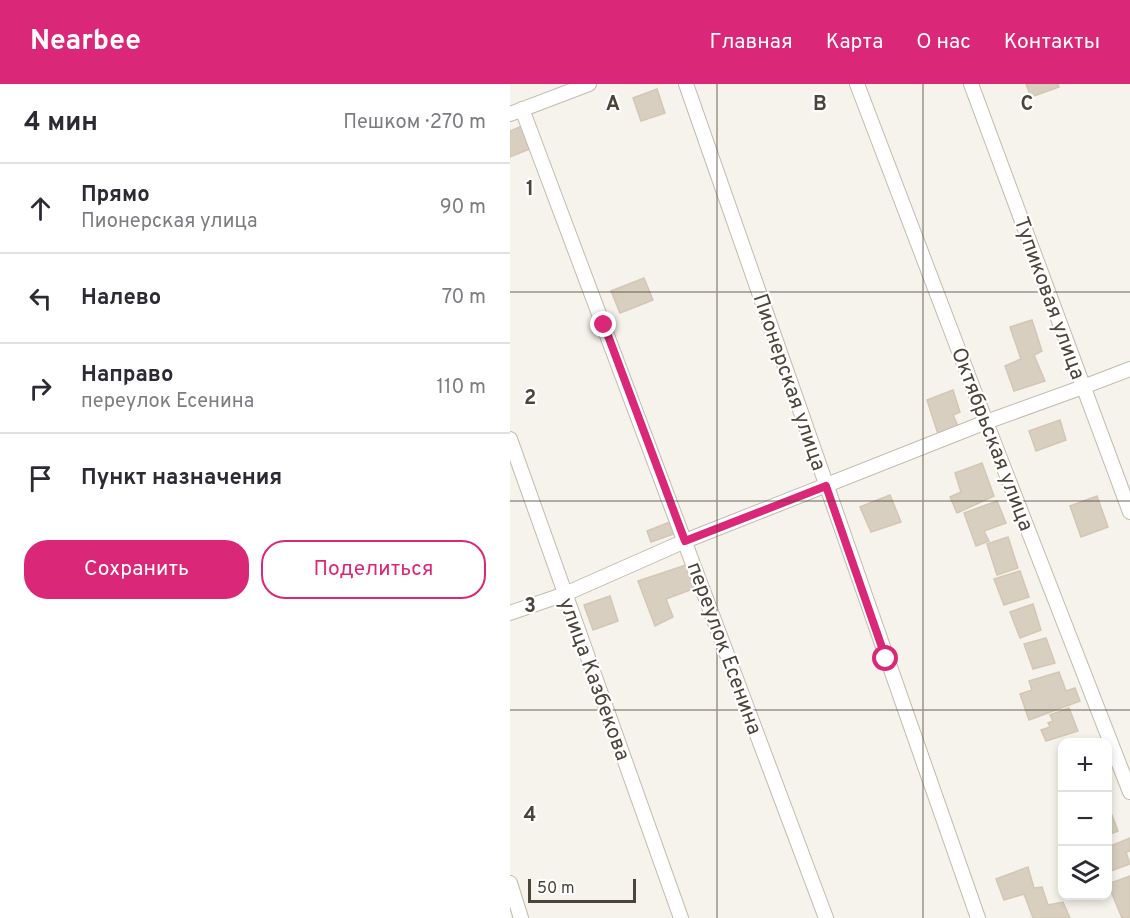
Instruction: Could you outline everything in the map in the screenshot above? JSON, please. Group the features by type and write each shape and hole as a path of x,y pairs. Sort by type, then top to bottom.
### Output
{"street":[{"path":"516,112 589,84"},
{"name":"Пионерская улица","path":"686,84 978,918"},
{"name":"Октябрьская улица","path":"857,84 1130,792"},
{"name":"Тупиковая улица","path":"971,84 1130,513"},
{"name":"переулок Есенина","path":"516,112 685,541 826,918"},
{"path":"510,613 565,594 685,541 986,422 1130,369"},
{"name":"улица Казбекова","path":"510,439 681,918"},
{"path":"510,883 521,918"}],"building":[{"path":"1026,84 1058,84 1059,87 1031,97"},
{"path":"657,89 665,113 641,121 633,98"},
{"path":"522,126 532,148 510,157 510,131"},
{"path":"644,278 653,300 620,313 611,291"},
{"path":"1032,320 1042,351 1034,355 1045,381 1014,391 1005,366 1021,359 1010,327"},
{"path":"953,390 960,412 953,415 958,426 938,434 927,400"},
{"path":"1060,420 1066,440 1036,451 1029,431"},
{"path":"982,463 994,496 957,513 950,497 961,492 955,473"},
{"path":"890,495 901,522 871,532 860,507"},
{"path":"1097,496 1108,527 1081,537 1070,506"},
{"path":"997,501 1006,523 984,531 989,541 976,546 964,513"},
{"path":"675,520 679,532 651,542 647,531"},
{"path":"1008,537 1018,568 997,575 987,544"},
{"path":"689,564 698,587 666,599 673,617 655,626 638,581"},
{"path":"1020,571 1029,597 1004,605 994,579"},
{"path":"610,596 618,621 593,630 584,605"},
{"path":"1033,604 1041,630 1020,638 1010,612"},
{"path":"1046,638 1055,663 1033,669 1024,644"},
{"path":"1059,672 1066,691 1075,688 1080,701 1029,720 1020,694 1032,690 1029,681"},
{"path":"1069,708 1078,731 1046,741 1041,730 1050,727 1048,723 1053,721 1050,715"},
{"path":"1112,815 1118,831 1112,833"},
{"path":"1130,838 1130,851 1126,852 1130,864 1112,871 1112,845"},
{"path":"1028,867 1034,888 1042,887 1048,905 1063,902 1070,918 1033,918 1024,894 1004,900 996,879"},
{"path":"1130,876 1130,918 1122,918 1112,894 1112,883"}],"route":[{"path":"604,325 685,541 826,486 886,659"}]}
